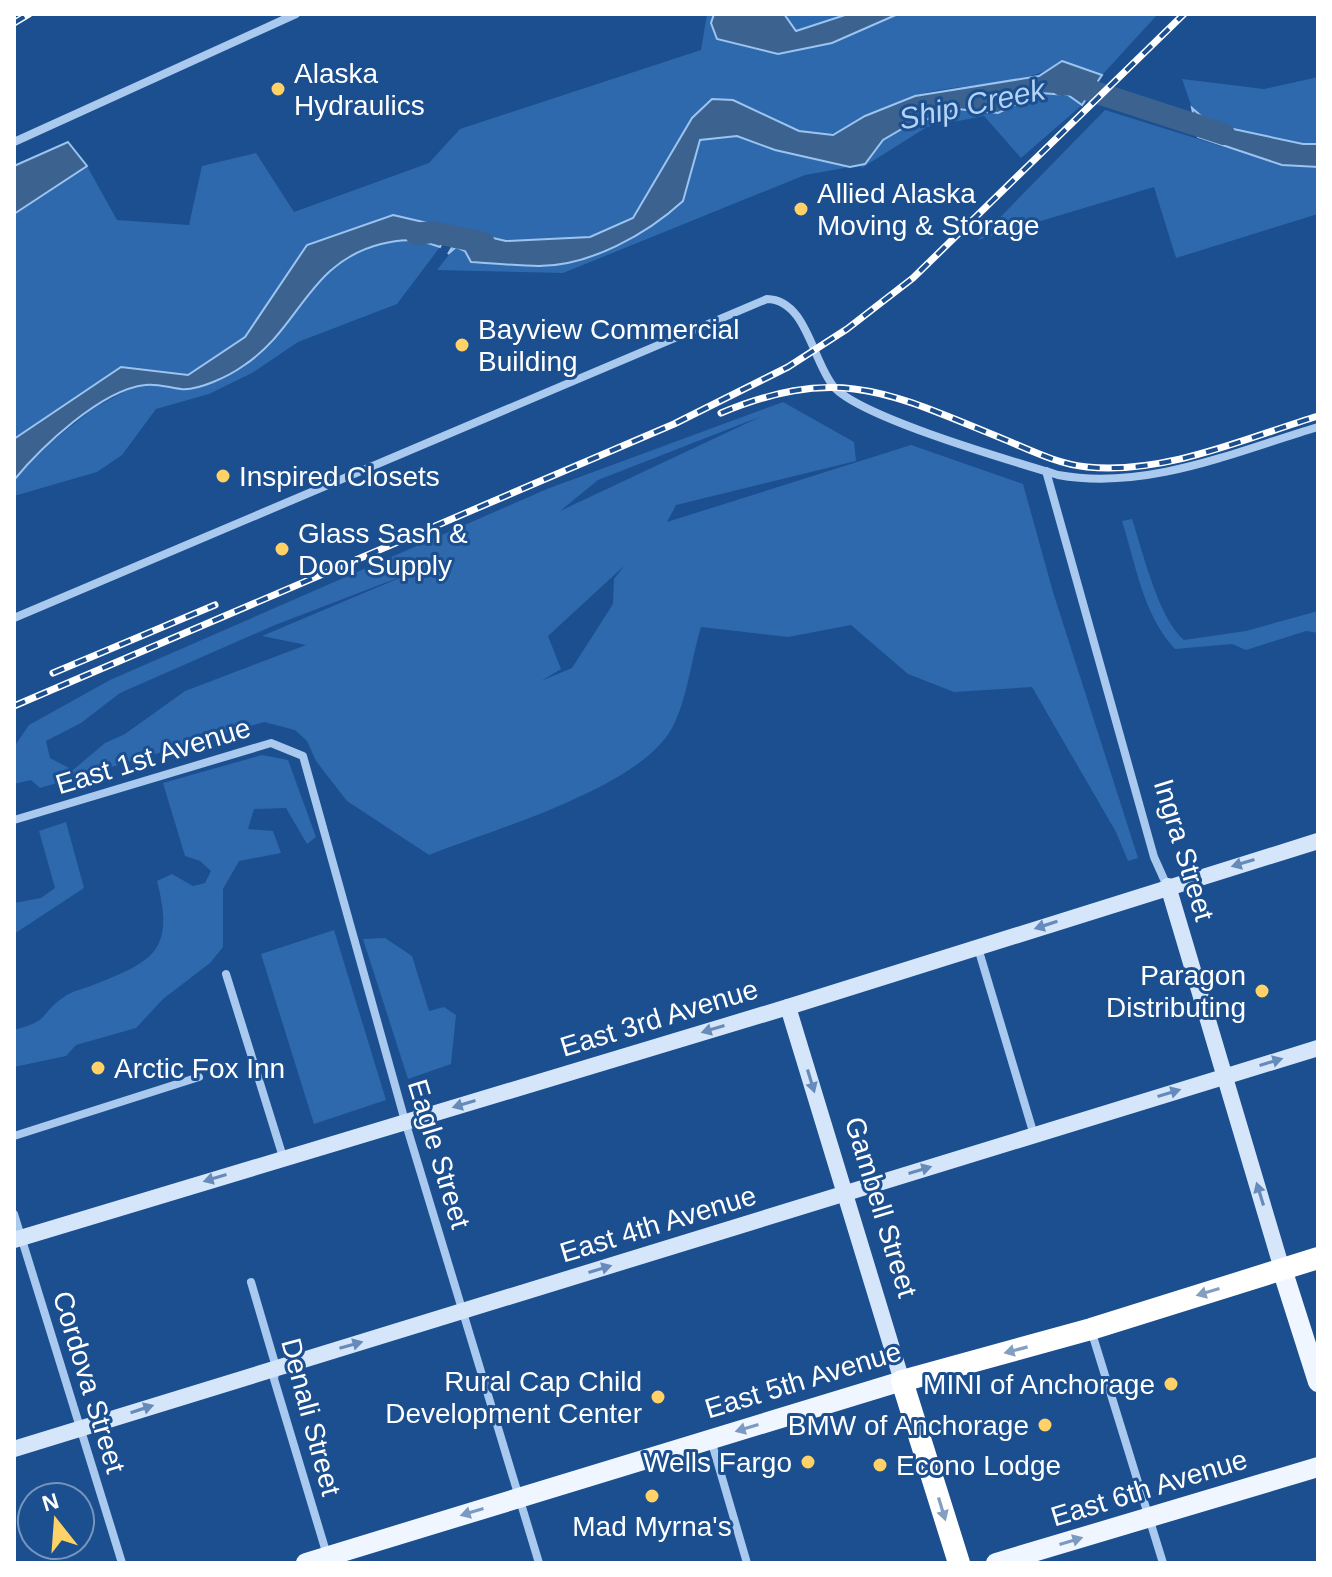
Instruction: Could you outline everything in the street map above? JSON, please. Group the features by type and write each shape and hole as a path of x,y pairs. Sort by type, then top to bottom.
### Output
{"highway":[{"name":"East 5th Avenue","path":"902,1381 1091,1329 1318,1258"},
{"name":"Gambell Street","path":"902,1381 959,1563"}],"main road":[{"name":"East 3rd Avenue","path":"18,1239 788,1007 1318,841"},
{"name":"Ingra Street","path":"1168,886 1318,1382"},
{"path":"1120,902 1135,905 1162,903 1179,929"},
{"name":"Gambell Street","path":"788,1007 902,1381"},
{"name":"East 4th Avenue","path":"14,1449 1318,1048"},
{"name":"East 5th Avenue","path":"306,1563 328,1560 902,1381"},
{"name":"East 6th Avenue","path":"996,1563 1318,1467"}],"street":[{"path":"14,142 296,14"},
{"path":"14,618 747,306 777,299 792,308 828,377 854,403 1046,471 1113,480 1142,478 1318,427"},
{"name":"Ingra Street","path":"1046,471 1154,857 1168,886"},
{"name":"East 1st Avenue","path":"14,820 271,743 303,756"},
{"name":"Eagle Street","path":"303,756 405,1121 539,1563"},
{"path":"978,947 1034,1135"},
{"path":"226,974 283,1157"},
{"path":"14,1136 199,1077"},
{"name":"Cordova Street","path":"14,1214 18,1239 82,1429 122,1563"},
{"name":"Denali Street","path":"251,1282 276,1367 274,1379 328,1560"},
{"path":"1091,1329 1163,1563"},
{"path":"711,1440 747,1563"}],"shaded area":[{"path":"707,14 1158,14 1102,75 1062,62 1027,77 914,96 831,134 792,128 733,100 658,182 633,218 590,237 506,241 393,215 307,245 245,337 188,375 121,367 14,439 14,214 87,166 117,220 189,225 202,166 256,153 294,212 429,163 460,129 701,50"},
{"path":"1318,77 1318,144 1303,144 1209,124 1192,108 1182,79 1264,89"},
{"path":"1039,93 1068,95 1082,105 1021,158 984,116 927,127 860,169 883,140 907,126 957,109 998,113"},
{"path":"1105,110 1282,165 1318,167 1318,214 1176,258 1154,187 978,240"},
{"path":"737,136 775,150 850,167 805,175 563,273 437,270 455,247 465,251 471,262 542,266 608,250 691,174 700,140"},
{"path":"401,239 419,239 440,247 397,304 298,342 252,373 209,394 156,409 122,455 97,472 14,496 14,480 32,457 94,408 133,387 149,384 185,390 242,367 330,267 355,250"},
{"path":"783,402 854,442 856,461 676,505 667,522 911,445 1023,484 1053,592 1138,858 1128,861 1116,832 1032,687 954,692 908,674 851,625 788,637 701,627 677,717 655,750 629,770 562,805 429,855 347,801 316,761 307,741 295,730 264,722 40,788 31,780 14,784 14,747 29,725 110,680 547,489","holes":["762,416 560,511 598,480","624,566 614,579 613,604 572,668 541,681 561,669 548,636","416,571 262,636 306,645 185,691 125,734 105,743 73,770 50,758 46,741 81,723 120,693 275,625"]},
{"path":"1132,519 1159,601 1184,640 1246,631 1318,611 1318,633 1306,631 1246,650 1232,644 1175,649 1155,621 1142,589 1122,521"},
{"path":"262,755 288,760 316,837 307,844 286,808 254,809 248,829 273,831 281,853 239,861 223,889 223,947 210,963 163,999 136,1028 76,1045 66,1056 14,1067 14,1030 40,1020 67,995 114,977 145,960 155,950 163,923 157,881 172,874 193,886 205,883 211,871 200,861 185,856 163,783"},
{"path":"66,822 84,888 14,934 14,903 41,898 55,888 39,831"},
{"path":"334,930 386,1100 314,1124 261,954"},
{"path":"385,938 412,956 429,1011 444,1007 456,1015 451,1064 408,1079 363,939"}],"water":[{"path":"714,14 784,14 796,31 848,14 898,14 832,43 778,54 717,39 711,23"},
{"path":"1062,61 1102,75 1082,105 1068,95 1040,93 998,113 957,109 907,126 883,140 865,164 850,167 775,150 737,136 700,140 683,201 617,246 578,260 539,266 471,262 465,251 456,247 448,254 462,231 506,241 590,237 633,218 692,118 712,99 733,100 799,131 833,135 865,116 915,96 1039,76"},
{"path":"1192,108 1210,124 1303,144 1318,144 1318,167 1282,165 1198,137"},
{"path":"68,142 87,166 14,214 14,166"},
{"path":"393,215 449,228 440,247 404,240 356,253 320,281 279,334 243,366 196,388 145,385 110,397 73,422 14,480 14,439 121,367 188,375 245,337 307,245"}],"waterway":[{"name":"Ship Creek","path":"1062,85 1070,84 1224,134"},
{"name":"Ship Creek","path":"416,234 432,232 484,243"}],"railway":[{"path":"14,23 29,14"},
{"path":"14,706 674,424 788,367 847,329 913,278 1184,14"},
{"path":"721,413 762,398 799,390 864,390 927,408 1054,459 1087,467 1116,468 1145,466 1204,453 1318,416"},
{"path":"53,673 215,605"}],"place":[{"name":"Alaska Hydraulics","path":"278,89"},
{"name":"Allied Alaska Moving & Storage","path":"801,209"},
{"name":"Bayview Commercial Building","path":"462,345"},
{"name":"Inspired Closets","path":"223,476"},
{"name":"Glass Sash & Door Supply","path":"282,549"},
{"name":"Paragon Distributing","path":"1262,991"},
{"name":"Arctic Fox Inn","path":"98,1068"},
{"name":"MINI of Anchorage","path":"1171,1384"},
{"name":"Rural Cap Child Development Center","path":"658,1397"},
{"name":"BMW of Anchorage","path":"1045,1425"},
{"name":"Wells Fargo","path":"808,1462"},
{"name":"Econo Lodge","path":"880,1465"},
{"name":"Mad Myrna's","path":"652,1496"}]}
